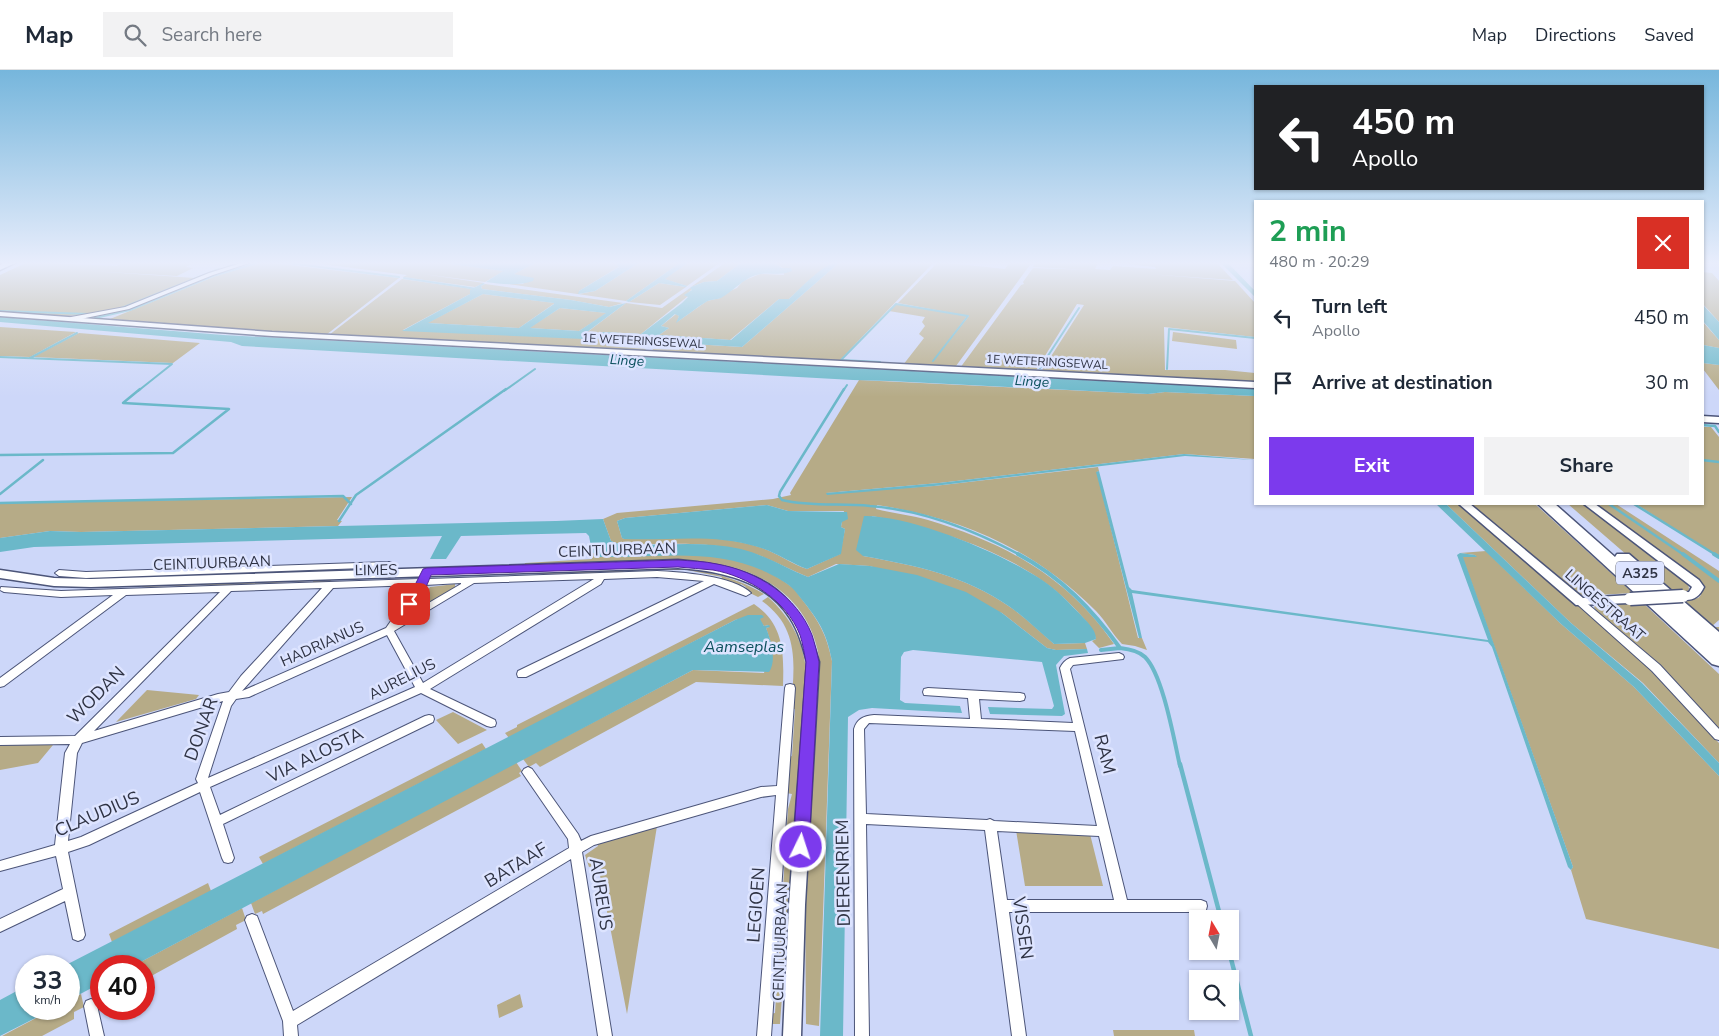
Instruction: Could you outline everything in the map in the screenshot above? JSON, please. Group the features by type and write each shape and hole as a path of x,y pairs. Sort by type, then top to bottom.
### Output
{"highway":[{"name":"A325","path":"1547,505 1719,659"},
{"name":"A325","path":"1562,505 1719,642"}],"street":[{"path":"71,319 129,307"},
{"name":"1E WETERINGSEWAL","path":"0,314 272,334 1254,385"},
{"path":"1704,419 1719,420"},
{"name":"LINGESTRAAT","path":"1465,505 1656,668 1719,736"},
{"path":"1580,602 1693,596 1698,587 1695,582 1590,505"},
{"path":"2,590 61,594 229,588 336,575 389,565"},
{"name":"CEINTUURBAAN","path":"0,574 54,582 138,577 336,575 425,577 694,565 716,567 755,580 781,598 806,634 810,645 813,673 797,906 792,1036"},
{"path":"59,573 138,577"},
{"path":"491,723 421,689 390,630 425,577 472,580 678,574 714,580 733,586 746,593"},
{"name":"DONAR","path":"228,858 202,779 226,705 336,575"},
{"name":"AURELIUS","path":"204,785 421,689 598,582 600,576"},
{"path":"2,590 20,578"},
{"name":"HADRIANUS","path":"0,741 78,740 218,698 245,694 390,630 472,580"},
{"path":"522,674 714,580"},
{"name":"WODAN","path":"78,935 61,849 71,753 78,740 229,588"},
{"path":"0,683 124,592"},
{"name":"RAM","path":"1119,657 1077,660 1066,664 1065,668 1122,905"},
{"name":"LEGIOEN","path":"764,1036 790,688"},
{"path":"928,692 1020,697"},
{"path":"973,694 976,723"},
{"path":"874,719 1080,727"},
{"name":"DIERENRIEM","path":"862,1036 860,729 863,721 874,719"},
{"name":"VIA ALOSTA","path":"216,822 429,720"},
{"name":"AUREUS","path":"528,772 574,838 605,1036"},
{"name":"CLAUDIUS","path":"0,866 85,841 204,785"},
{"name":"BATAAF","path":"290,1020 591,840 761,792 782,790"},
{"path":"860,819 1105,831"},
{"name":"VISSEN","path":"990,824 1018,1036"},
{"path":"0,926 70,892"},
{"path":"1001,906 1201,906"},
{"path":"252,920 290,1020 291,1036"},
{"path":"94,1020 97,1036"}],"shaded area":[{"path":"0,307 122,307 104,312 60,316 0,313"},
{"path":"139,307 362,307 326,335 178,326 178,324 110,319"},
{"path":"365,307 446,307 403,330 586,333 621,307 674,307 641,334 603,332 593,338 742,347 788,307 891,307 840,360 880,363 878,364 652,351 653,349 679,350 681,346 609,342 606,346 646,349 643,352 329,335"},
{"path":"458,307 549,307 519,328 427,323"},
{"path":"698,307 769,307 730,340 659,335 669,328 661,326 676,314 679,316 677,322"},
{"path":"893,307 914,307 967,316 933,361 969,316 920,307 999,307 953,368 903,365 924,338 919,334 925,326 922,322 925,317 889,311"},
{"path":"1005,307 1075,307 1035,372 960,368"},
{"path":"1083,307 1254,307 1254,337 1164,327 1165,370 1225,370 1254,373 1254,384 1041,372"},
{"path":"1706,307 1719,307 1719,322"},
{"path":"560,308 607,313 579,331 529,328"},
{"path":"1704,323 1719,340 1719,348 1704,345"},
{"path":"0,327 76,332 30,357 0,356"},
{"path":"1173,332 1236,340 1237,349 1172,341"},
{"path":"79,333 200,343 173,363 33,357"},
{"path":"1704,363 1719,365 1719,390 1704,370"},
{"path":"859,380 1148,394 1165,392 1254,396 1254,459 1184,454 939,483 826,493 934,486 1098,467 1099,471 1097,472 1138,638 1142,638 1147,650 1122,644 1100,615 1072,589 1048,570 1022,554 968,528 909,511 877,505 876,509 928,520 956,529 1008,551 1055,581 1076,599 1096,620 1114,644 1099,648 1092,641 1096,639 1091,627 1077,611 1057,592 1009,560 955,538 899,522 872,516 863,556 921,568 958,579 993,596 1010,607 1054,644 1085,643 1087,649 1056,650 1047,648 1002,613 870,566 836,564 808,577 762,556 722,547 689,544 621,545 611,541 603,519 617,513 773,499 791,495 790,493","holes":["767,505 788,511 844,511 841,527 845,529 840,554 807,569 765,549 726,540 692,537 625,539 622,538 617,521 625,518"]},
{"path":"1704,427 1711,427 1719,437 1719,557 1638,505 1704,505"},
{"path":"352,497 337,520 342,521 338,526 81,532 50,531 0,538 0,503"},
{"path":"1447,505 1461,505 1637,656 1719,743 1719,763 1643,683 1571,623"},
{"path":"1469,505 1536,505 1633,593 1580,596"},
{"path":"1569,505 1586,505 1688,583 1689,589 1687,593 1672,594"},
{"path":"1595,505 1618,505 1719,571 1719,620 1711,627 1719,627 1719,635 1679,600 1698,598 1701,595 1696,579"},
{"path":"1486,551 1560,623 1634,687 1719,776 1719,949 1586,919 1571,870 1573,867 1462,556 1476,557 1475,555 1460,553"},
{"path":"592,552 600,557 650,554 700,555 725,558 749,564 772,574 793,588 820,625 832,661 819,1026 806,1024 805,898 820,664 815,642 807,622 796,605 781,591 745,571 724,565 702,562 664,561 524,566 525,563 592,559 590,553"},
{"path":"662,567 689,569 715,574 740,582 764,594 758,597 744,590 746,587 741,584 739,586 721,579 722,577 687,570 624,570 623,573 520,574 521,572"},
{"path":"334,569 333,572 143,578 147,575"},
{"path":"333,578 330,582 313,583 313,581 142,587 144,584"},
{"path":"455,584 455,590 411,615 430,587"},
{"path":"768,597 783,612 794,629 806,668 780,1024 770,1024 770,1014 775,1013 788,809 792,794 786,793 789,757 792,756 795,709 791,709 793,664 789,636 775,612 762,601"},
{"path":"1642,602 1719,674 1719,729 1597,613 1594,607 1596,605"},
{"path":"754,604 764,612 777,630 782,651 783,686 696,682 540,767 536,763 529,767 523,759 693,670 764,673 771,643 766,628 769,625 764,626 755,615 735,620 509,738 505,733 517,727 517,725"},
{"path":"147,690 199,695 196,699 116,722"},
{"path":"453,712 487,730 458,744 436,720"},
{"path":"482,743 486,749 263,864 259,857"},
{"path":"0,745 53,745 38,763 0,770"},
{"path":"516,762 522,771 519,773 521,776 263,914 262,911 255,914 251,903"},
{"path":"657,826 627,1014 598,865 589,867 585,855 598,846 597,842"},
{"path":"1016,830 1090,834 1103,886 1025,886"},
{"path":"208,883 211,891 112,942 109,934"},
{"path":"242,908 246,920 236,925 237,929 155,974 154,955"},
{"path":"80,994 84,1007 80,1009"},
{"path":"520,994 523,1007 499,1018 497,1005"},
{"path":"32,1020 72,1020 42,1036 2,1036"},
{"path":"1113,1030 1194,1030 1195,1036 1114,1036"}],"water":[{"path":"446,307 458,307 428,323 519,328 550,307 621,307 587,332 593,333 584,339 402,331","holes":["560,308 606,313 579,331 530,328"]},
{"path":"677,307 698,307 676,323 679,316 675,314 661,326 669,328 659,335 731,340 770,307 788,307 742,347 593,338 603,332 641,334"},
{"path":"1704,307 1719,322 1719,340 1704,322"},
{"name":"Linge","path":"0,317 223,335 1254,389 1254,396 1165,392 1148,394 853,380 242,346 231,342 0,322"},
{"path":"1704,345 1719,348 1719,365 1704,363"},
{"path":"1184,454 1254,460 1185,456 934,486 827,495 826,493 939,483"},
{"path":"1099,471 1129,587 1132,590 1488,640 1457,555 1460,553 1475,555 1477,557 1463,557 1573,867 1571,870 1568,867 1492,647 1488,642 1132,593 1142,638 1139,638 1096,472"},
{"path":"767,505 788,511 847,512 848,519 842,522 841,527 845,529 841,554 807,569 765,549 725,540 691,538 624,539 622,538 617,521 625,518"},
{"path":"1437,505 1447,505 1571,623 1642,683 1719,763 1719,776 1634,687 1560,623"},
{"path":"864,516 884,517 908,522 960,539 1010,562 1032,574 1057,592 1090,625 1096,635 1096,639 1085,643 1054,644 1010,607 993,596 958,579 921,568 863,556 856,550"},
{"path":"603,519 611,541 621,545 696,544 726,546 758,555 808,577 839,564 870,566 917,575 966,592 1002,613 1047,648 1056,650 1087,649 1088,653 1064,656 1056,665 1065,714 1062,716 990,714 988,707 1052,709 1054,706 1042,662 913,650 904,652 901,657 900,700 905,703 960,706 962,713 872,708 859,710 848,717 843,1036 820,1036 832,661 826,638 817,620 795,591 778,578 746,564 726,559 684,556 600,557 592,552 589,536 586,533 461,536 446,559 430,559 442,536 34,547 0,552 0,538 50,531 81,532"},
{"name":"Aamseplas","path":"748,615 762,615 764,617 760,619 764,626 769,625 770,627 766,628 773,656 769,672 693,670 154,955 90,955 90,989 80,994 80,958"},
{"path":"15,992 15,1020 31,1020 0,1036 0,1000"}],"waterway":[{"path":"119,309 124,307"},
{"path":"95,318 137,307"},
{"path":"880,362 841,360 893,307"},
{"path":"914,307 968,316 933,361"},
{"name":"Linge","path":"1040,368 1079,308"},
{"path":"0,311 89,314"},
{"path":"1167,369 1169,329 1254,338"},
{"path":"30,358 77,333"},
{"path":"0,357 172,364 138,391"},
{"path":"504,391 535,369"},
{"path":"843,391 847,385"},
{"path":"0,455 173,453 229,409 123,403 140,389"},
{"path":"350,503 356,495 506,389"},
{"path":"844,389 780,492 779,496 782,500 870,506 909,512 948,523 985,537 1020,555"},
{"path":"1704,425 1715,426 1719,432"},
{"path":"0,494 43,460"},
{"path":"1704,460 1719,462"},
{"path":"0,503 343,496 350,503"},
{"path":"339,521 350,503"},
{"path":"1610,505 1684,555"},
{"path":"1636,505 1716,555"},
{"path":"1018,554 1048,573 1075,595 1120,648"},
{"path":"1683,554 1719,581"},
{"path":"1714,554 1719,557"},
{"path":"1101,650 1120,648"},
{"path":"1120,648 1140,653 1151,666 1162,693 1180,766"},
{"path":"1180,764 1219,910"},
{"path":"1231,960 1251,1036"}],"route":[{"path":"409,604 427,572 678,564 716,567 755,580 781,598 794,615 806,634 813,662 801,847"}]}
